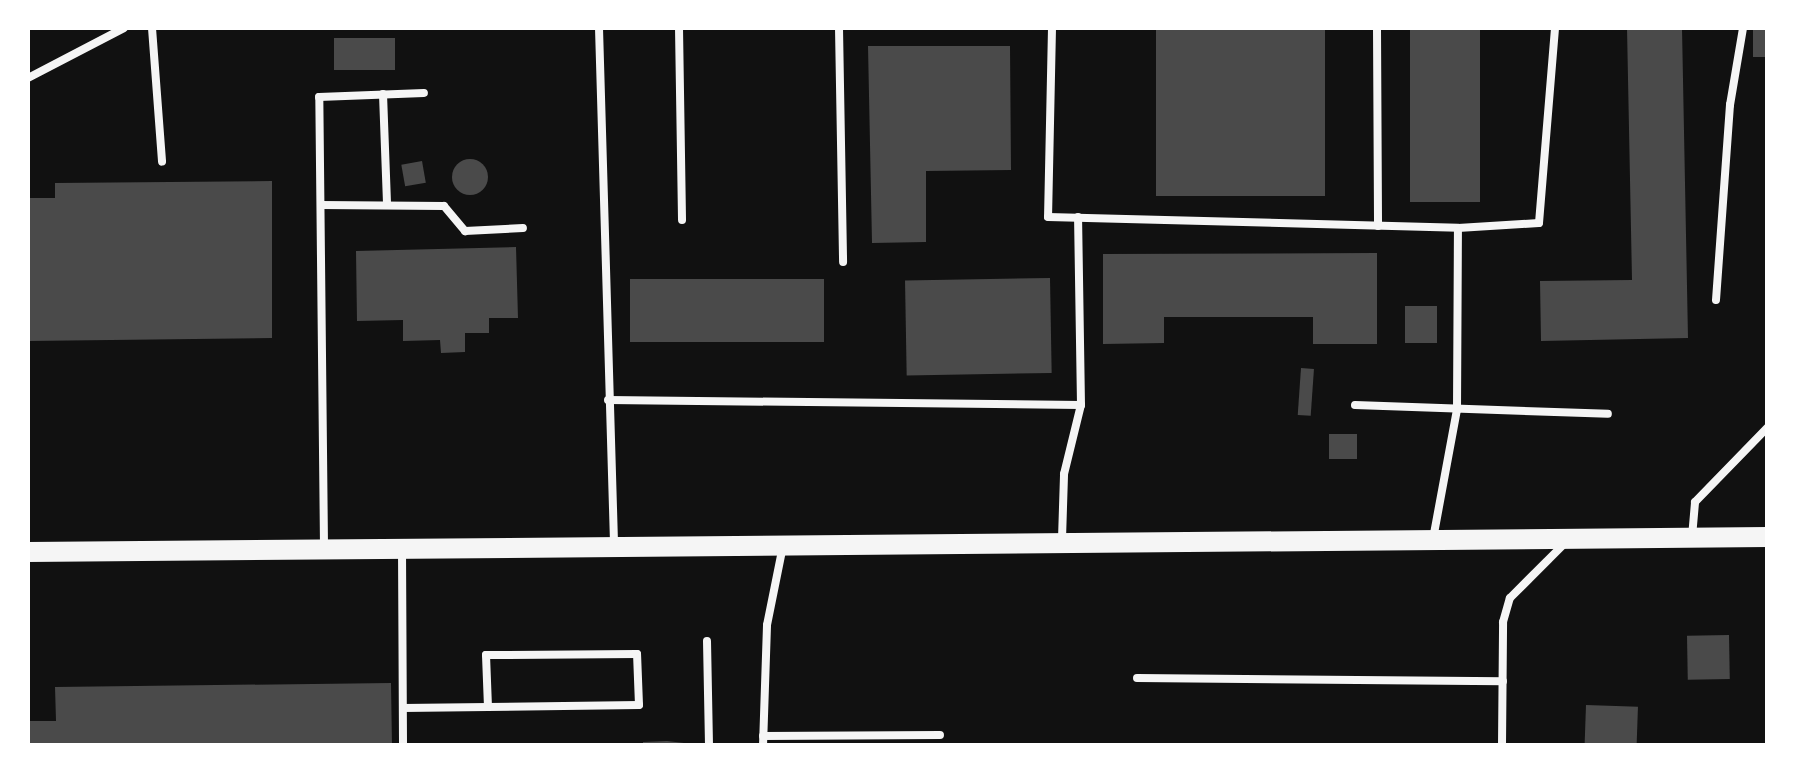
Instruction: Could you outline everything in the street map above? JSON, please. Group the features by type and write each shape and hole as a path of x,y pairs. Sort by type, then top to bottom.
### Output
{"main road":[{"path":"28,552 1768,537"}],"lane":[{"path":"28,78 124,28"},
{"path":"152,28 162,162"},
{"path":"599,28 614,548"},
{"path":"679,28 682,220"},
{"path":"839,28 843,262"},
{"path":"1052,28 1048,216 1458,228 1539,223 1554,28"},
{"path":"1377,28 1378,226"},
{"path":"1716,300 1730,105 1744,28"},
{"path":"324,551 319,97 424,93"},
{"path":"383,94 387,206"},
{"path":"321,205 444,206 464,231 524,228"},
{"path":"1062,544 1064,474 1081,405 1078,217"},
{"path":"1433,539 1457,410 1458,228"},
{"path":"608,400 1081,405"},
{"path":"1355,405 1608,414"},
{"path":"1692,536 1695,502 1768,427"},
{"path":"1502,746 1502,622 1510,598 1570,538"},
{"path":"782,546 767,625 763,741 940,735"},
{"path":"402,550 403,746"},
{"path":"707,641 709,746"},
{"path":"403,708 488,707 640,705 637,654 486,655 488,707"},
{"path":"1137,678 1502,680"}],"building":[{"path":"1156,28 1325,28 1325,196 1156,196"},
{"path":"1410,28 1480,28 1480,202 1410,202"},
{"path":"1627,28 1682,28 1688,338 1541,341 1540,281 1632,280"},
{"path":"1753,28 1768,28 1768,57 1753,57"},
{"path":"334,38 395,38 395,70 334,70"},
{"path":"868,46 1010,46 1011,170 926,171 926,242 872,243"},
{"path":"470,159 482,165 488,177 482,189 470,195 458,189 452,177 458,165"},
{"path":"422,161 426,183 405,186 401,165"},
{"path":"272,181 272,338 28,341 28,198 55,198 55,183"},
{"path":"516,247 518,318 489,318 489,333 465,333 465,352 441,353 440,340 403,341 403,320 357,321 356,251"},
{"path":"1377,253 1377,344 1313,344 1313,317 1164,317 1164,343 1103,344 1103,254"},
{"path":"1050,278 1052,373 907,376 905,281"},
{"path":"630,279 824,279 824,342 630,342"},
{"path":"1405,306 1437,306 1437,343 1405,343"},
{"path":"1301,368 1314,369 1311,416 1298,415"},
{"path":"1329,434 1357,434 1357,459 1329,459"},
{"path":"1729,635 1730,679 1688,680 1687,636"},
{"path":"391,683 392,746 28,746 28,721 56,721 55,687"},
{"path":"1586,705 1638,707 1637,746 1585,746"},
{"path":"667,741 684,743 643,746 643,742"}]}
